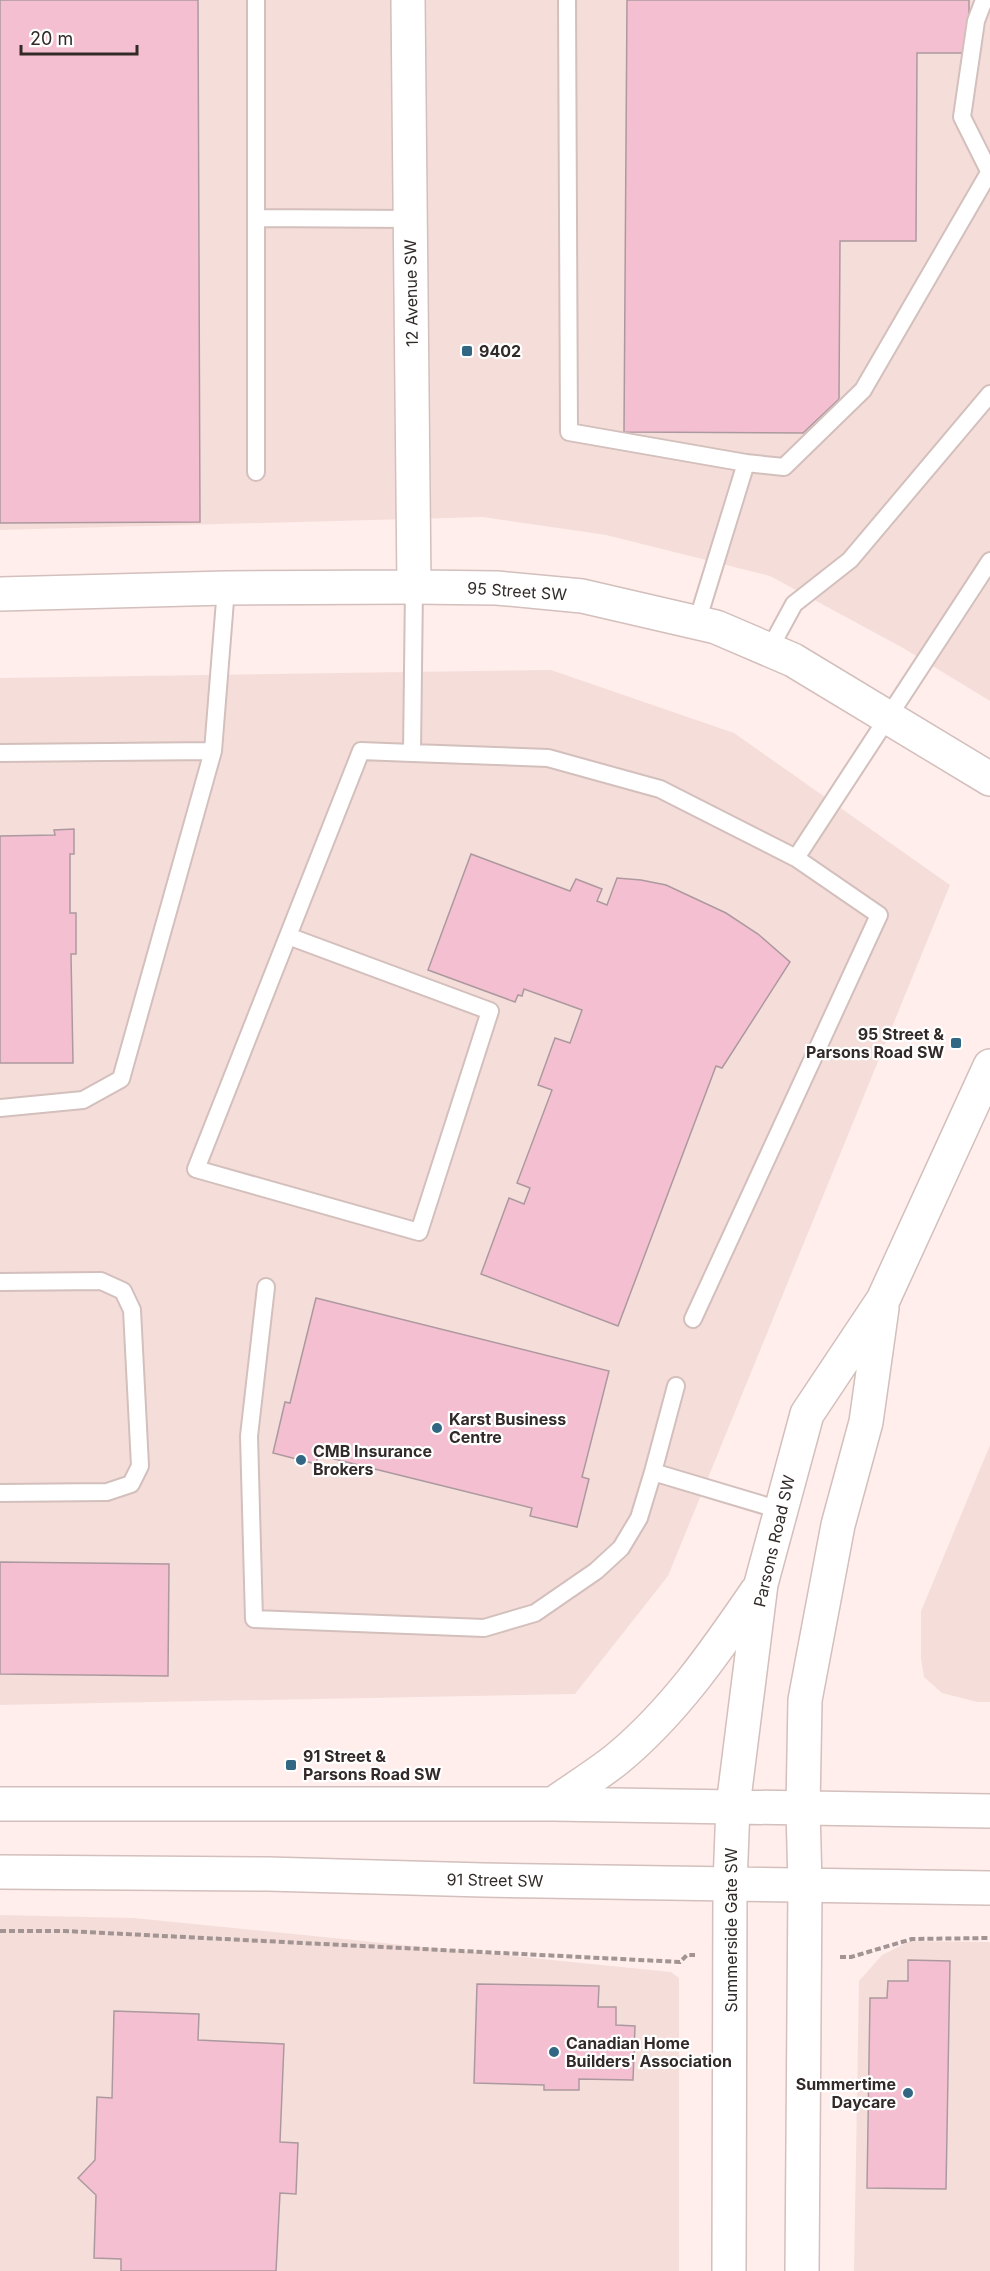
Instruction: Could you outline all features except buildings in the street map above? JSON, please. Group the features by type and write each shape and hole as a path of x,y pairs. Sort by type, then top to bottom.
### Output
{"main road":[{"name":"12 Avenue SW","path":"408,0 414,587"},
{"name":"95 Street SW","path":"0,594 226,588 414,587 497,588 582,596 716,627 793,660 990,779"},
{"name":"Parsons Road SW","path":"733,1806 761,1584 807,1414 883,1300 990,1066"},
{"name":"Parsons Road SW","path":"803,1808 805,1700 838,1525 866,1422 883,1300"},
{"path":"553,1804 616,1760 689,1686 761,1584"},
{"path":"0,1804 553,1804 990,1811"},
{"name":"Summerside Gate SW","path":"729,2271 730,1884 733,1806"},
{"path":"802,2271 805,1886 803,1808"},
{"name":"91 Street SW","path":"0,1872 268,1874 990,1888"}],"lane":[{"path":"256,0 256,472"},
{"path":"567,0 569,432 746,463 784,467 864,390 990,171 962,117 975,21 984,0"},
{"path":"257,218 410,219"},
{"path":"769,650 794,604 850,560 990,394"},
{"path":"697,622 746,463"},
{"path":"796,858 990,561"},
{"path":"412,753 414,587"},
{"path":"0,1108 82,1100 121,1079 213,752 226,588"},
{"path":"288,936 490,1011 419,1232 196,1169 361,751 548,758 660,789 796,858 879,915 693,1319"},
{"path":"0,753 213,752"},
{"path":"0,1282 101,1281 123,1291 132,1310 140,1466 131,1484 107,1492 0,1493"},
{"path":"266,1287 249,1436 254,1619 484,1628 535,1613 596,1571 621,1548 639,1518 676,1386"},
{"path":"653,1472 780,1510"}],"path":[{"path":"0,1931 77,1932 680,1962 687,1955"},
{"path":"851,1957 912,1939 990,1938"}],"shaded area":[{"path":"0,0 990,0 990,701 903,648 770,576 606,535 483,517 0,530"},
{"path":"551,670 734,733 950,885 668,1576 575,1694 0,1705 0,678"},
{"path":"990,1445 990,1702 977,1702 942,1693 924,1677 921,1659 921,1611"},
{"path":"0,1915 134,1918 671,1972 679,1978 679,2271 0,2271"},
{"path":"910,1941 990,1942 990,2271 854,2271 859,1981 882,1955"}],"place":[{"name":"9402","path":"467,351"},
{"name":"95 Street & Parsons Road SW","path":"956,1043"},
{"name":"Karst Business Centre","path":"437,1428"},
{"name":"CMB Insurance Brokers","path":"301,1460"},
{"name":"91 Street & Parsons Road SW","path":"291,1765"},
{"name":"Canadian Home Builders' Association","path":"554,2052"},
{"name":"Summertime Daycare","path":"908,2093"}]}
